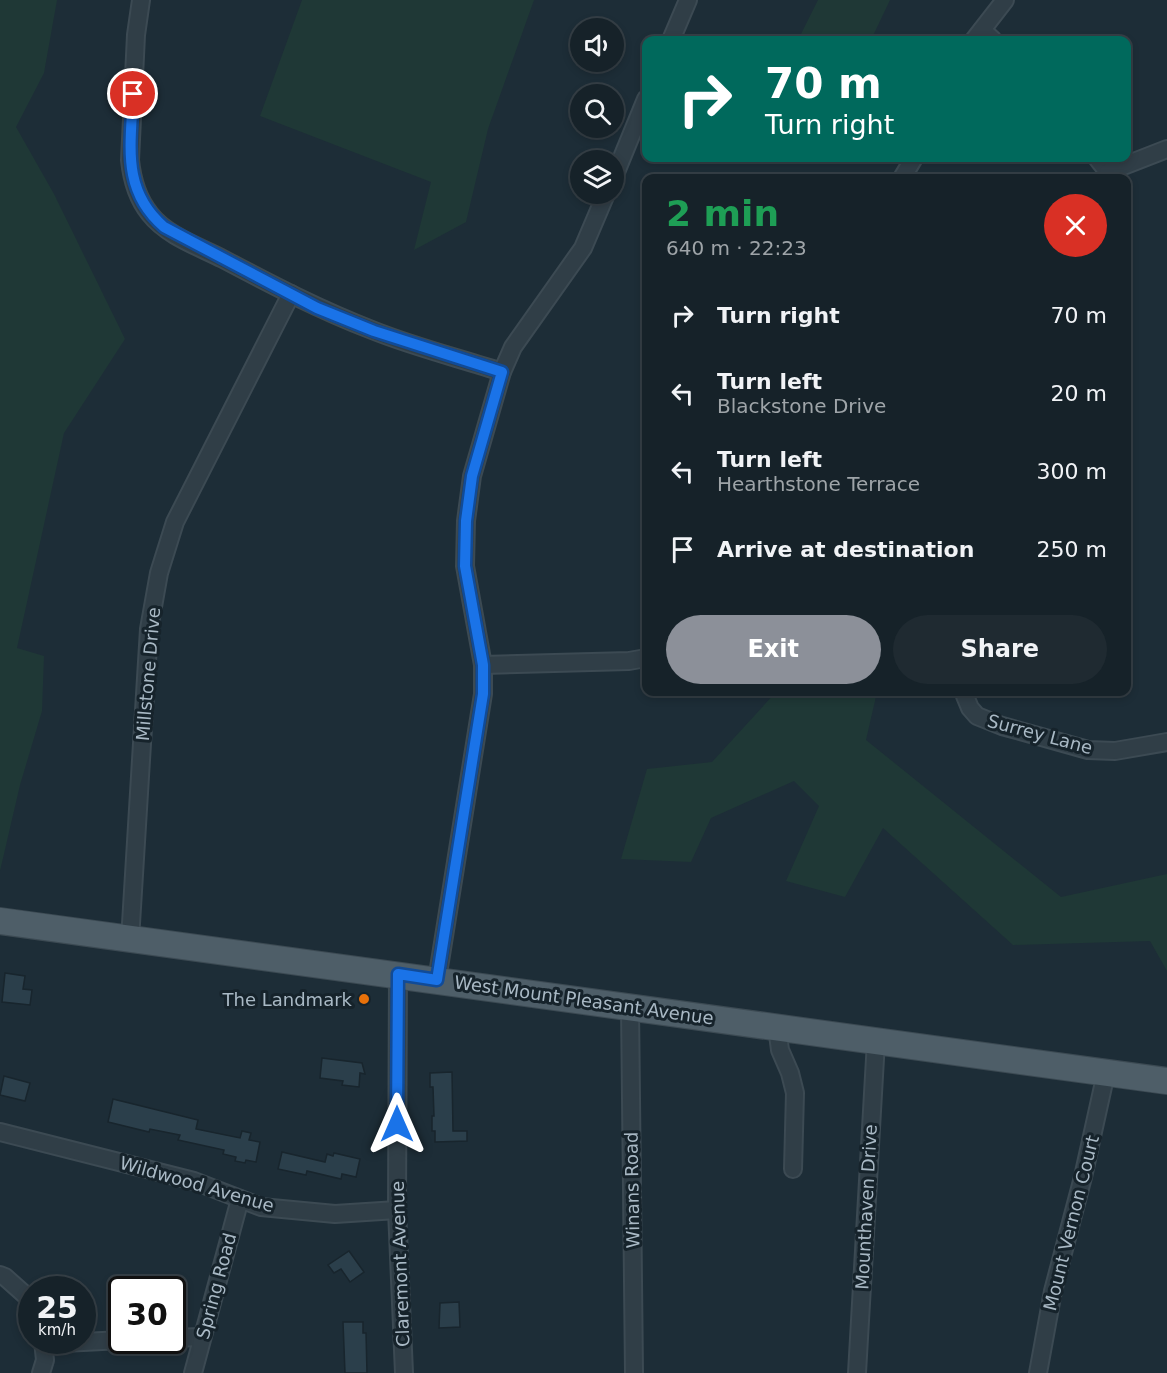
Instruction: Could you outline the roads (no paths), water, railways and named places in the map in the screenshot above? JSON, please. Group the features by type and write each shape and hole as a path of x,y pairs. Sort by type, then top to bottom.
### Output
{"main road":[{"name":"West Mount Pleasant Avenue","path":"0,921 1167,1081"}],"street":[{"path":"141,0 136,35 130,160 132,179 140,200 151,216 164,227 317,308 374,331 502,372"},
{"path":"673,36 688,0"},
{"path":"984,36 1005,0"},
{"path":"624,153 642,109"},
{"path":"1110,174 1167,149"},
{"path":"437,980 483,694 483,665 465,566 466,521 472,476 502,372 513,347 583,248 602,204"},
{"name":"Millstone Drive","path":"130,940 149,629 159,573 175,522 291,294"},
{"path":"483,665 642,659"},
{"name":"Surrey Lane","path":"965,696 970,708 977,716 1002,726 1089,750 1115,751 1167,742"},
{"name":"Claremont Avenue","path":"398,974 397,1210 404,1373"},
{"name":"Winans Road","path":"630,1007 634,1373"},
{"path":"777,1027 780,1050 790,1073 795,1093 793,1169"},
{"name":"Mounthaven Drive","path":"857,1373 876,1041"},
{"name":"Mount Vernon Court","path":"1038,1373 1053,1292 1083,1177 1106,1073"},
{"name":"Wildwood Avenue","path":"0,1132 194,1181 261,1207 335,1214 397,1210"},
{"name":"Spring Road","path":"193,1373 201,1336 240,1199"},
{"path":"0,1275 18,1289"},
{"path":"186,1337 201,1336"},
{"path":"41,1373 45,1354"}],"place":[{"name":"The Landmark","path":"364,999"}]}
